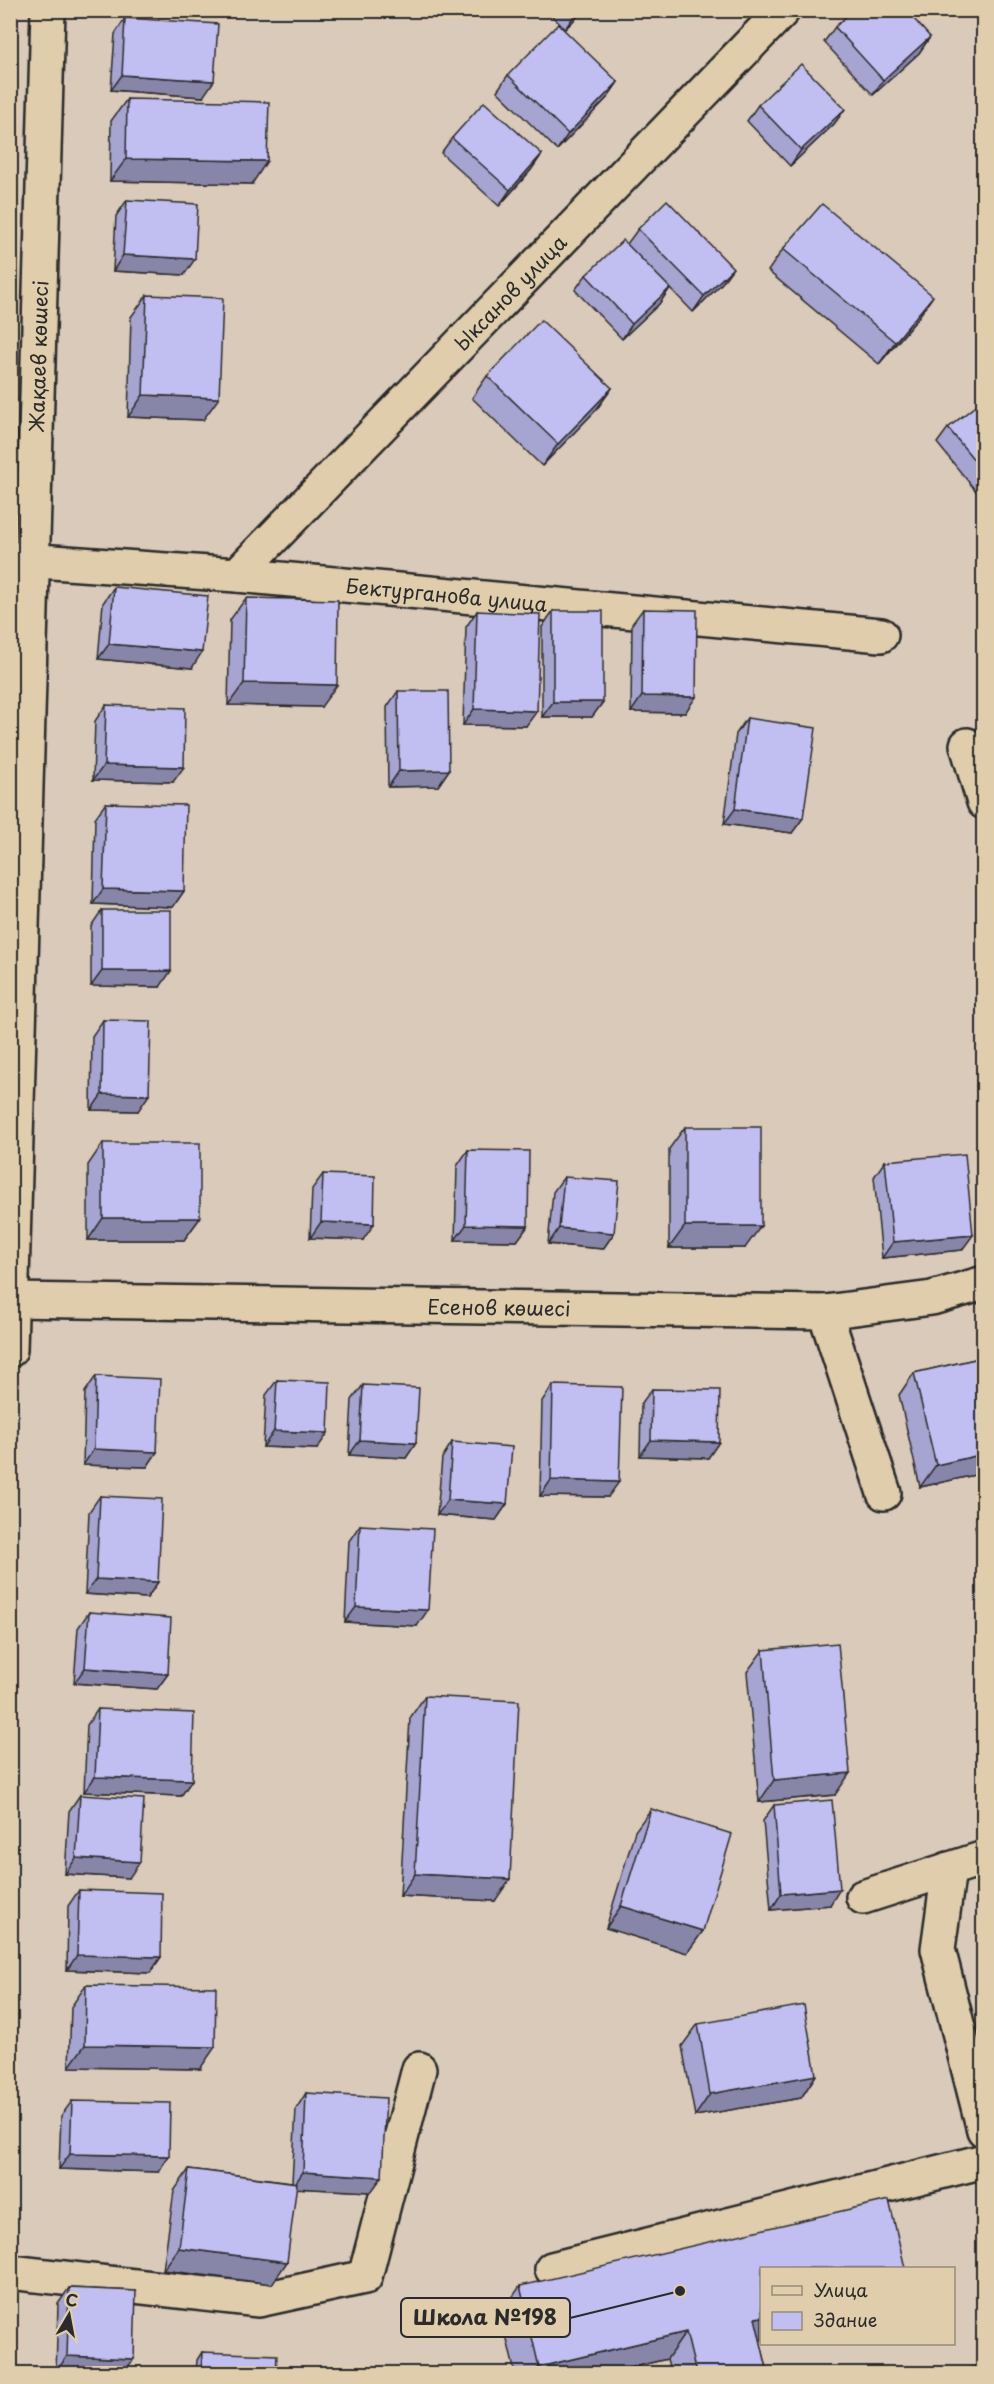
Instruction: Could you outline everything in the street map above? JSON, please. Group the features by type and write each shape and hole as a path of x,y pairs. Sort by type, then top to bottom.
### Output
{"street":[{"name":"Жақаев көшесі","path":"10,1350 21,559 48,10"},
{"name":"Ыксанов улица","path":"237,575 783,10"},
{"name":"Бектурганова улица","path":"21,559 237,575 881,634"},
{"path":"967,745 984,802"},
{"name":"Есенов көшесі","path":"11,1300 825,1312 932,1298 984,1283"},
{"path":"825,1312 884,1493"},
{"path":"863,1897 984,1858"},
{"path":"949,1869 938,1949 984,2130"},
{"path":"10,2272 260,2300 365,2277 419,2069"},
{"path":"552,2269 984,2161"}],"building":[{"path":"853,10 906,10 930,37 883,80 835,27"},
{"path":"125,18 218,24 214,81 122,75"},
{"path":"558,24 618,82 568,134 508,75"},
{"path":"801,64 845,109 801,150 758,105"},
{"path":"127,99 269,102 267,161 126,159"},
{"path":"484,102 542,154 510,190 452,138"},
{"path":"127,200 198,204 195,259 123,255"},
{"path":"667,200 733,268 704,296 638,229"},
{"path":"822,204 933,296 895,342 783,249"},
{"path":"623,240 670,288 632,324 586,275"},
{"path":"147,295 223,298 219,398 143,395"},
{"path":"541,320 612,388 558,444 487,376"},
{"path":"984,399 984,472 948,428"},
{"path":"114,587 208,596 202,652 109,644"},
{"path":"246,598 338,600 337,685 244,683"},
{"path":"643,609 697,610 696,697 642,696"},
{"path":"477,611 540,614 537,711 474,709"},
{"path":"553,611 603,611 603,702 553,702"},
{"path":"398,691 448,691 449,770 399,771"},
{"path":"106,705 185,708 184,767 104,765"},
{"path":"747,718 816,728 803,818 735,809"},
{"path":"106,803 186,805 184,891 103,889"},
{"path":"102,910 171,910 171,971 102,971"},
{"path":"103,1020 151,1021 149,1095 102,1094"},
{"path":"685,1127 761,1127 761,1226 685,1226"},
{"path":"103,1143 200,1143 200,1218 103,1218"},
{"path":"468,1150 529,1151 528,1226 466,1225"},
{"path":"965,1154 973,1235 893,1242 885,1161"},
{"path":"323,1174 375,1176 374,1224 321,1222"},
{"path":"564,1177 619,1181 614,1233 559,1228"},
{"path":"984,1357 984,1454 936,1465 914,1373"},
{"path":"96,1376 160,1379 157,1452 94,1449"},
{"path":"277,1380 330,1382 328,1433 274,1431"},
{"path":"363,1385 419,1388 416,1443 360,1440"},
{"path":"553,1385 622,1387 619,1482 551,1480"},
{"path":"652,1389 720,1390 719,1442 651,1440"},
{"path":"452,1442 512,1447 507,1504 448,1500"},
{"path":"100,1496 162,1499 158,1582 96,1579"},
{"path":"360,1525 433,1529 428,1610 356,1607"},
{"path":"89,1612 171,1618 168,1674 85,1668"},
{"path":"838,1643 850,1773 774,1780 763,1650"},
{"path":"425,1696 519,1701 510,1879 415,1874"},
{"path":"98,1709 194,1713 192,1780 95,1777"},
{"path":"80,1795 144,1799 140,1862 76,1858"},
{"path":"832,1800 840,1889 781,1894 774,1805"},
{"path":"651,1809 732,1834 703,1931 621,1906"},
{"path":"79,1890 162,1893 161,1957 77,1955"},
{"path":"86,1985 216,1987 215,2047 85,2045"},
{"path":"804,2005 816,2075 710,2094 698,2024"},
{"path":"306,2093 386,2098 382,2177 303,2172"},
{"path":"72,2101 170,2103 169,2156 70,2154"},
{"path":"189,2169 297,2183 287,2262 179,2248"},
{"path":"889,2200 905,2267 760,2267 760,2317 755,2318 768,2373 696,2373 686,2332 539,2367 520,2286"},
{"path":"69,2288 136,2291 134,2359 67,2356"},
{"path":"202,2352 277,2355 276,2373 201,2373"},
{"path":"983,2365 984,2373 946,2373"}],"place":[{"name":"Школа №198","path":"680,2291"}]}
